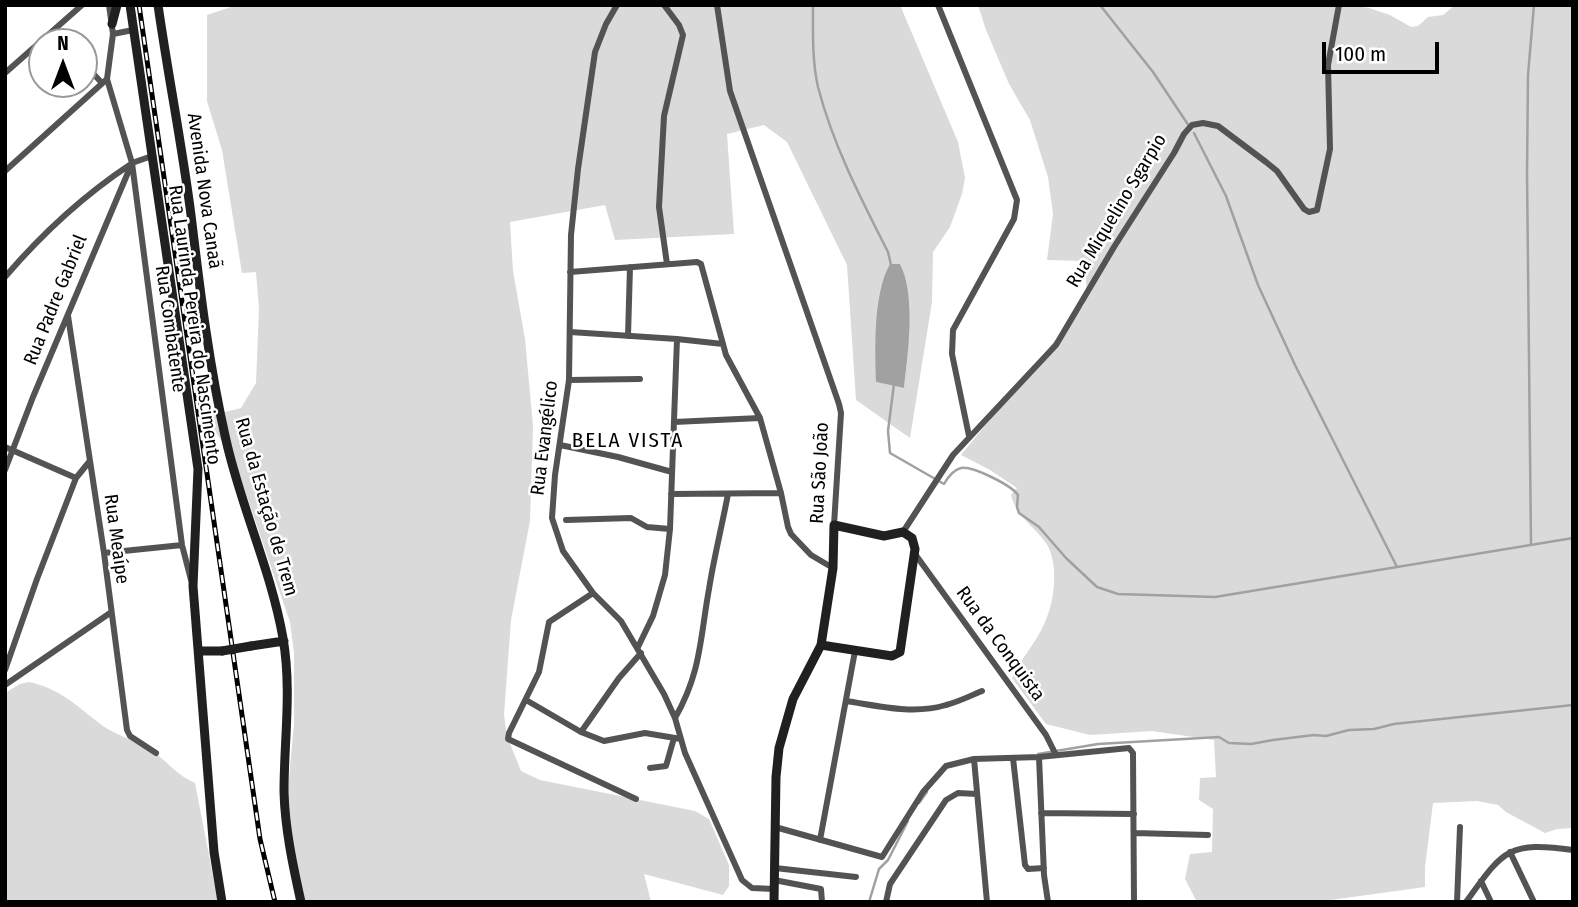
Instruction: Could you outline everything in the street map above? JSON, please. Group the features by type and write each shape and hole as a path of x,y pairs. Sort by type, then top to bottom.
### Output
{"street":[{"path":"5,73 82,5"},
{"path":"109,5 113,29"},
{"path":"5,171 105,81 117,5"},
{"name":"Rua Laurinda Pereira do Nascimento","path":"130,5 198,469 193,586 214,852 222,902"},
{"name":"Avenida Nova Canaã","path":"158,5 215,382"},
{"name":"Rua Evangélico","path":"617,5 595,52 578,169 570,272 569,380 553,499 553,525 563,551 593,593 621,621 640,650 675,718 678,739 742,880 752,888 774,884"},
{"path":"664,5 683,35 664,116 659,207 667,264"},
{"name":"Rua São João","path":"717,5 730,91 841,413 833,568 821,645 793,699 785,723 777,768 774,902"},
{"path":"938,5 1017,200 1014,219 953,330 952,354 969,436"},
{"name":"Rua Miquelino Sgarpio","path":"903,532 953,455 1056,345 1114,247 1192,125 1203,123 1217,126 1277,171 1304,209 1309,212 1317,210 1330,149 1328,65 1339,5"},
{"path":"113,29 133,30"},
{"path":"98,75 105,81"},
{"name":"Rua Combatente","path":"105,81 132,163 182,545 193,586"},
{"path":"5,277 30,248 100,184 132,163 152,156"},
{"name":"Rua Padre Gabriel","path":"5,470 90,259 132,163"},
{"path":"570,272 697,262 703,267 730,364 760,418 791,534 811,555 833,568"},
{"path":"628,336 630,267"},
{"name":"Rua Meaípe","path":"68,316 104,553 127,730 130,736 156,753"},
{"path":"570,332 723,344"},
{"path":"581,732 640,650 659,600 665,575 670,529 677,339"},
{"path":"569,380 640,379"},
{"name":"Rua da Estação de Trem","path":"215,382 233,471 275,599 284,640 289,683 284,790 286,818 301,902"},
{"path":"674,422 760,418"},
{"path":"560,445 672,471"},
{"path":"5,447 76,478"},
{"path":"5,670 76,478 89,462"},
{"name":"Rua São João","path":"671,494 781,493"},
{"path":"675,718 688,696 698,664 727,494"},
{"path":"566,520 631,519 647,527 670,529"},
{"path":"821,645 892,656 900,652 915,554 912,538 903,532 884,536 834,525"},
{"path":"104,553 182,545"},
{"name":"Rua da Conquista","path":"915,554 1046,735 1056,755"},
{"path":"593,593 549,622 542,662 509,733 510,742 636,799"},
{"path":"5,685 110,613"},
{"path":"200,650 222,650 284,640"},
{"path":"820,840 855,651"},
{"path":"846,701 902,710 920,709 944,706 982,691"},
{"path":"526,701 581,732 604,741 645,733 678,739 666,766 650,768"},
{"path":"775,827 882,857 936,774 946,766 974,758 1039,757 1131,749 1134,902"},
{"path":"1039,757 1048,902"},
{"path":"974,758 987,902"},
{"path":"1013,758 1025,865 1028,869 1044,868"},
{"path":"886,902 890,884 946,800 958,793 977,794"},
{"path":"1041,813 1133,814"},
{"path":"1457,902 1460,827"},
{"path":"1134,833 1208,835"},
{"path":"1466,902 1501,857 1510,852 1538,846 1573,850"},
{"path":"1510,852 1534,902"},
{"path":"775,868 856,877"},
{"path":"1481,881 1490,902"},
{"path":"774,884 821,889 822,902"}],"shaded area":[{"path":"237,5 900,5 958,142 965,178 950,227 933,252 932,302 910,438 856,400 847,265 787,142 764,125 727,134 734,234 615,240 605,205 510,222 513,271 525,339 533,426 530,521 511,620 504,715 507,736 521,771 540,780 695,811 709,819 729,865 729,886 723,895 644,874 651,902 296,902 290,864 287,800 294,724 294,653 290,622 234,459 205,417 241,408 256,383 259,309 256,272 242,273 222,150 207,101 207,15","holes":["908,302 908,352 904,388 876,382 878,314"]},
{"path":"978,5 1351,5 1390,15 1411,27 1418,26 1428,17 1443,15 1455,5 1573,5 1573,828 1545,833 1498,805 1477,801 1433,803 1425,887 1316,902 1197,902 1185,879 1190,854 1212,852 1213,809 1199,800 1200,778 1216,777 1214,740 1152,731 1090,735 1046,724 1012,678 1042,629 1048,613 1053,593 1053,560 1046,543 1013,502 1011,495 1017,488 961,455 1084,305 1087,291 1084,261 1047,260 1053,214 1048,177 1030,120 1009,84"},
{"path":"890,264 900,264 908,292 909,325 904,388 876,382 878,306 884,276"},
{"path":"29,682 60,694 103,726 152,751 195,783 218,902 5,902 5,693"}],"waterway":[{"path":"813,5 815,67 824,109 858,192 888,252 891,265"},
{"path":"1100,5 1153,72 1189,126"},
{"path":"1531,544 1527,173 1528,75 1534,5"},
{"path":"1194,133 1226,196 1258,285 1295,365 1397,567"},
{"path":"894,384 888,431 890,453 944,484 956,470 967,468 1008,486 1018,495 1019,513 1039,527 1066,558 1097,587 1118,594 1215,597 1573,538"},
{"path":"1038,754 1098,744 1219,737 1229,743 1251,744 1314,735 1326,736 1394,724 1573,705"},
{"path":"919,803 927,792"},
{"path":"869,902 879,869 888,860 908,821"}],"railway":[{"path":"139,5 260,839 275,902"}],"district":[{"name":"BELA VISTA","path":"628,441"}]}
